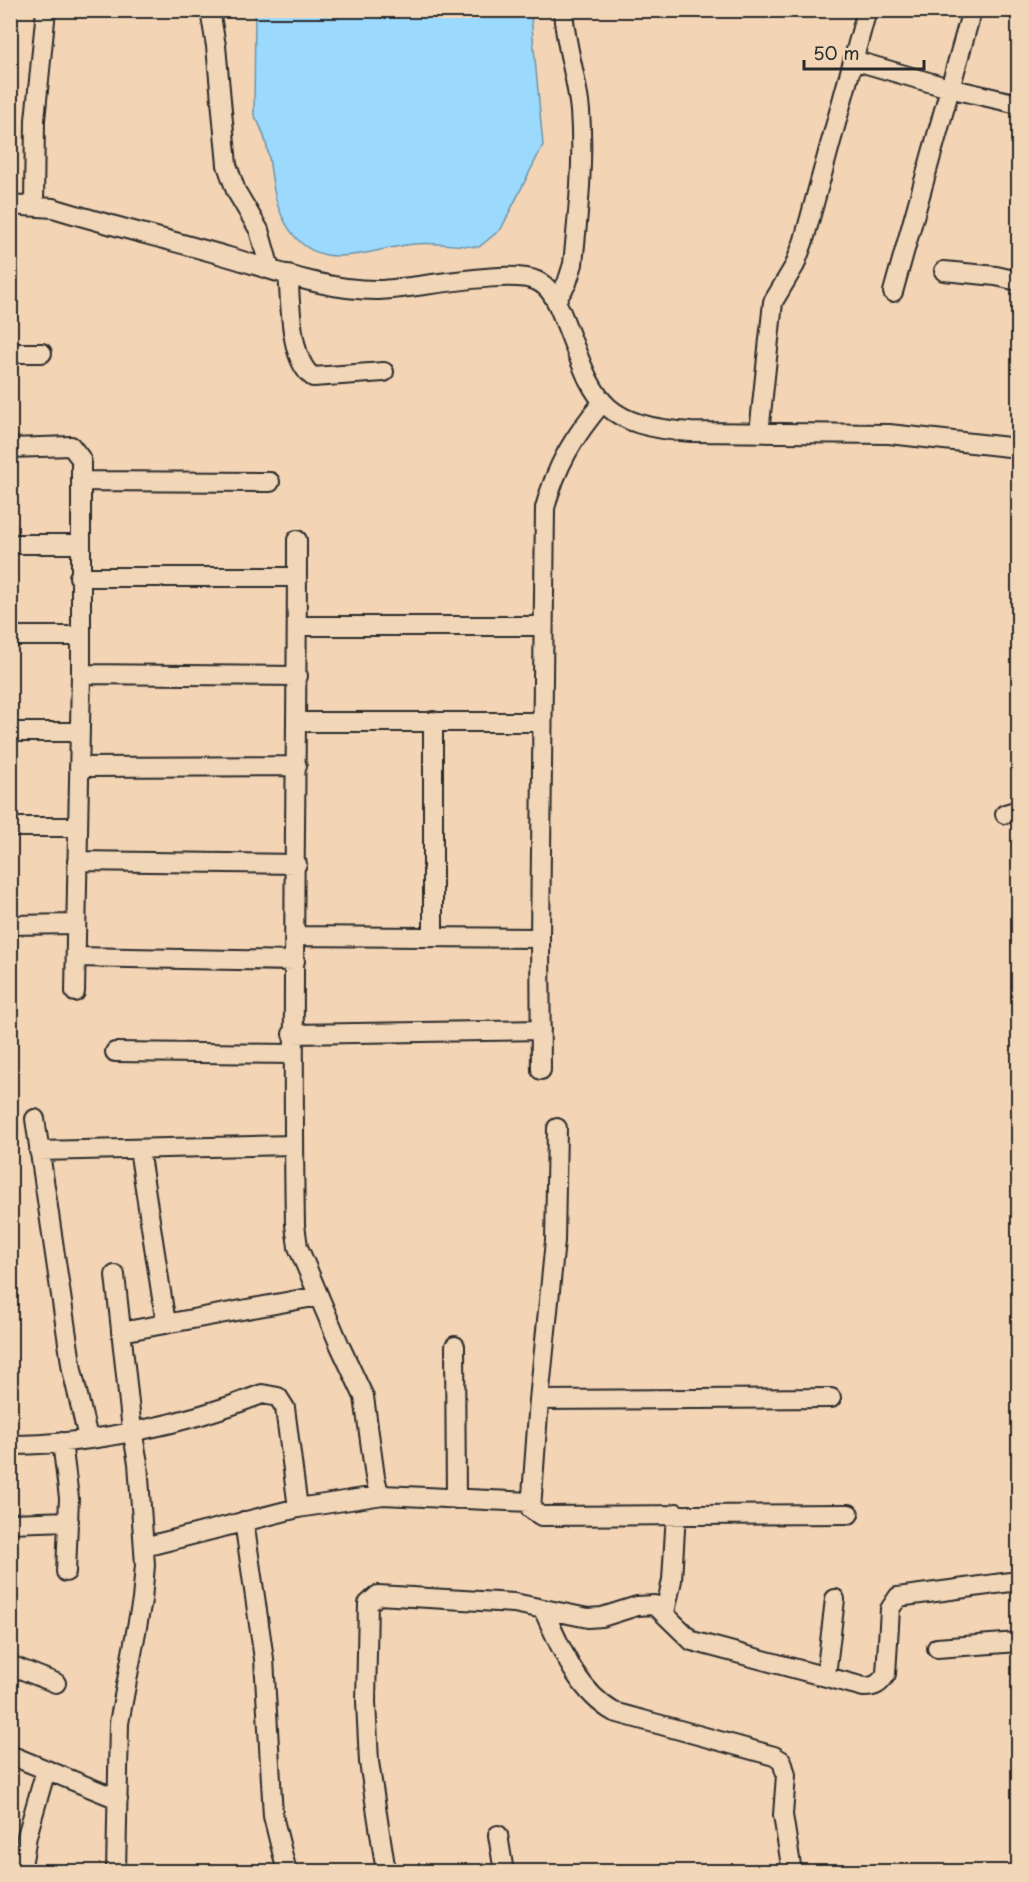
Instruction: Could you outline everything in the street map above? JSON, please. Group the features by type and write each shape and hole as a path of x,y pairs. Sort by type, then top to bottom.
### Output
{"street":[{"path":"34,205 35,120 46,10"},
{"path":"210,10 216,46 227,165 237,191 279,271 305,372 313,377 384,372"},
{"path":"556,300 567,283 573,264 580,144 580,111 567,53 563,10"},
{"path":"759,433 773,302 795,265 804,240 867,10"},
{"path":"893,292 972,10"},
{"path":"853,60 949,88 1018,104"},
{"path":"10,205 34,205 120,226 331,286 380,290 523,277 546,287 556,300 583,367 602,403 633,424 660,430 889,434 1018,448"},
{"path":"944,271 996,276 1018,281"},
{"path":"10,353 42,353"},
{"path":"541,1070 542,626 545,508 551,483 578,431 602,403"},
{"path":"10,448 71,446 81,459 79,577 81,674 75,992"},
{"path":"81,481 270,483"},
{"path":"297,540 297,864 292,1034 296,1238 319,1296 364,1396 375,1477 378,1490 383,1495"},
{"path":"10,544 80,544"},
{"path":"79,577 297,577"},
{"path":"297,626 542,626"},
{"path":"10,636 80,636"},
{"path":"81,674 298,676"},
{"path":"433,721 433,937"},
{"path":"298,722 542,722"},
{"path":"10,732 80,732"},
{"path":"79,767 297,766"},
{"path":"10,827 78,827"},
{"path":"77,861 297,864"},
{"path":"10,925 76,924"},
{"path":"296,936 540,938"},
{"path":"76,957 295,961"},
{"path":"292,1034 541,1030"},
{"path":"115,1052 292,1054"},
{"path":"35,1119 72,1370 88,1437"},
{"path":"558,1128 555,1241 538,1400 531,1509 541,1516 849,1514"},
{"path":"39,1151 294,1145"},
{"path":"139,1149 166,1324"},
{"path":"115,1275 132,1430 138,1463 144,1547 142,1600 119,1723 117,1872"},
{"path":"121,1332 319,1296"},
{"path":"455,1346 456,1499"},
{"path":"10,1444 62,1443 204,1416 262,1394 278,1396 285,1408 298,1508"},
{"path":"538,1400 831,1398"},
{"path":"62,1443 69,1521 66,1572"},
{"path":"144,1547 298,1508 383,1495 530,1502"},
{"path":"665,1612 672,1587 676,1514"},
{"path":"10,1522 69,1521"},
{"path":"244,1521 264,1659 273,1816 287,1872"},
{"path":"386,1872 369,1762 366,1702 368,1604 378,1595 514,1603 588,1618 602,1617 637,1606 655,1605 665,1612 674,1625 692,1641 864,1687 874,1687 882,1682 886,1674 890,1609 898,1597 1018,1581"},
{"path":"826,1676 835,1599"},
{"path":"543,1609 567,1661 605,1707 614,1712 774,1756 782,1761 786,1775 783,1815 792,1872"},
{"path":"937,1648 1018,1642"},
{"path":"10,1665 56,1683"},
{"path":"10,1755 118,1799"},
{"path":"21,1872 27,1836 46,1770"},
{"path":"498,1835 504,1872"}],"water":[{"path":"255,11 527,11 531,16 543,145 501,229 479,247 414,244 339,256 323,254 308,248 294,236 277,204 265,140 254,115"}]}
